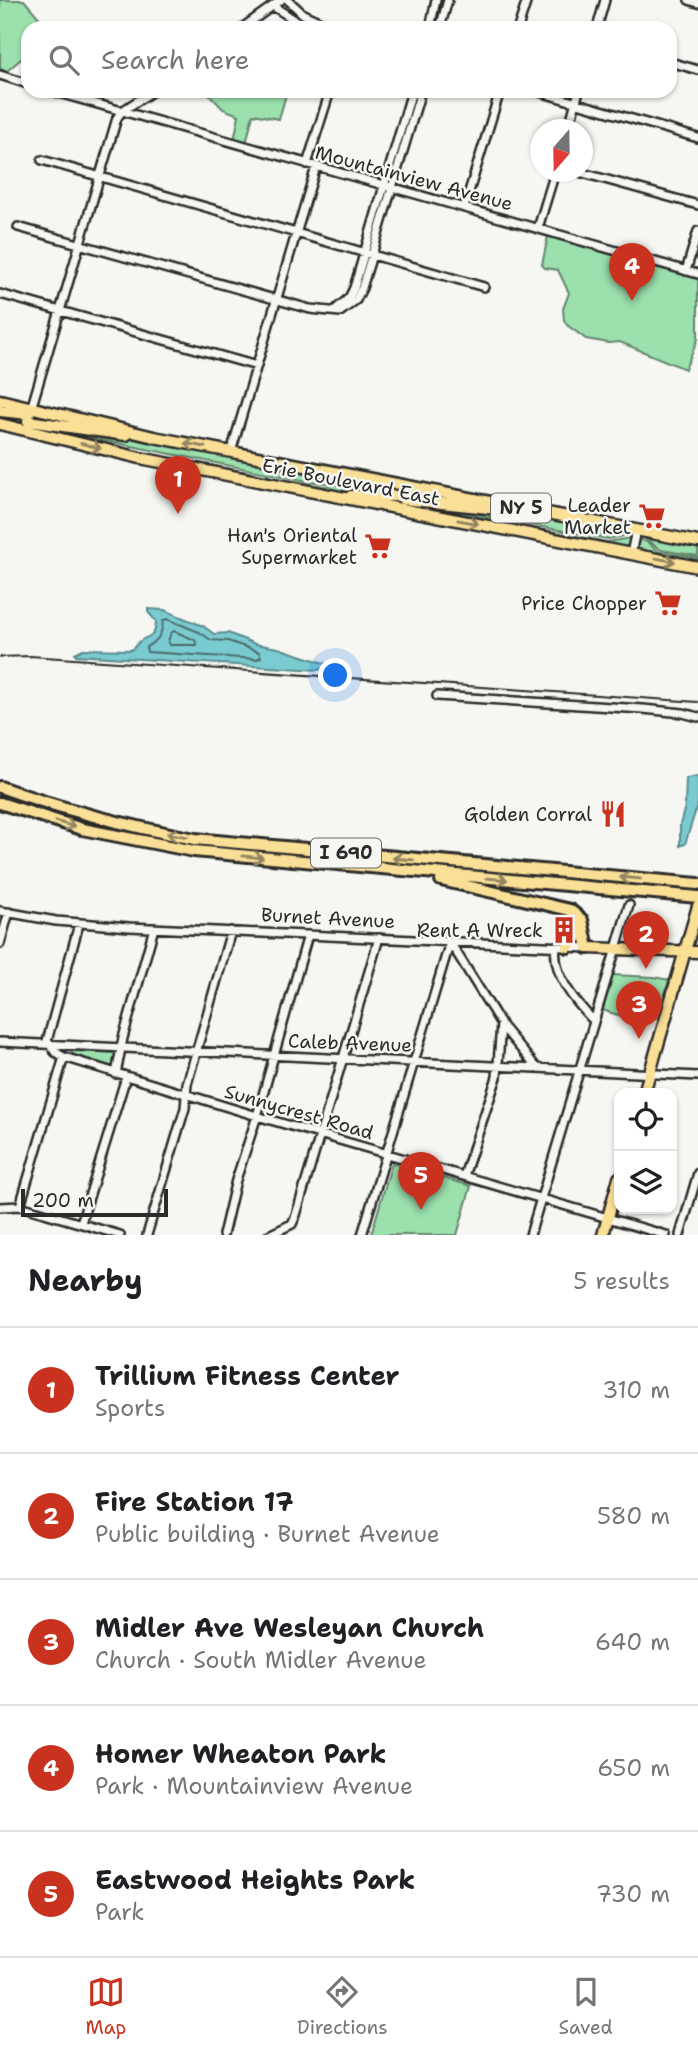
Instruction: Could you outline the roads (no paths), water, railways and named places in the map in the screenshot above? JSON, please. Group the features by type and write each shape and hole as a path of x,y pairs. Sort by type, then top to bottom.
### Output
{"highway":[{"name":"I 690","path":"0,787 83,815 195,839 698,884"},
{"name":"I 690","path":"0,803 73,827 143,842 243,856 698,897"},
{"path":"380,869 563,907 582,920 588,948"},
{"path":"568,947 580,934 582,920"}],"main road":[{"name":"Erie Boulevard East","path":"0,400 28,418 140,458 337,497 404,498"},
{"path":"0,411 28,418"},
{"name":"Erie Boulevard East","path":"0,424 28,418 112,435 154,437 231,452 631,554 698,567"},
{"name":"NY 5","path":"404,498 489,509 530,510 698,542"},
{"path":"645,1088 697,909"},
{"name":"Burnet Avenue","path":"588,948 698,952"},
{"path":"603,1235 614,1196"}],"street":[{"path":"252,21 281,0"},
{"path":"288,0 303,14 318,21"},
{"path":"432,21 436,0"},
{"path":"442,21 448,0"},
{"path":"520,21 527,0"},
{"path":"599,21 605,0"},
{"path":"689,0 698,3"},
{"path":"273,6 296,21"},
{"path":"433,15 443,16"},
{"path":"677,64 698,70"},
{"path":"0,75 21,82"},
{"name":"Mountainview Avenue","path":"76,98 698,274"},
{"path":"28,418 117,118 122,111 142,98"},
{"path":"307,164 328,98"},
{"path":"388,187 410,98"},
{"path":"18,227 310,309 340,312 362,288 368,253 419,98"},
{"path":"464,208 498,98"},
{"path":"559,98 698,138"},
{"path":"571,119 577,98"},
{"path":"42,160 484,287"},
{"path":"231,452 316,167"},
{"path":"593,176 698,205"},
{"path":"538,228 552,182"},
{"path":"686,271 698,231"},
{"path":"0,294 257,366"},
{"path":"631,554 636,530"},
{"path":"437,696 643,709 698,717"},
{"path":"530,1235 629,905"},
{"path":"0,944 4,912"},
{"name":"Burnet Avenue","path":"4,912 79,924 588,948"},
{"path":"49,1046 47,1041 79,924"},
{"path":"116,1074 120,1049 154,928"},
{"path":"147,1235 185,1108 185,1095 196,1052 231,931"},
{"path":"223,1235 236,1180 257,1116 308,935"},
{"path":"269,1235 292,1224 379,938"},
{"path":"450,942 501,1024 537,1068"},
{"path":"362,1235 450,942"},
{"path":"556,946 554,961 557,969 579,1006 594,1021"},
{"path":"464,1176 499,1066 501,1024"},
{"name":"Caleb Avenue","path":"0,1042 698,1076"},
{"name":"Sunnycrest Road","path":"49,1046 64,1057 125,1077 666,1235"},
{"path":"20,1206 64,1057"},
{"path":"81,1223 125,1077"},
{"path":"680,1235 698,1173"},
{"path":"0,1207 20,1206 116,1234"}],"water":[{"path":"148,609 164,610 203,626 214,634 228,633 255,644 278,648 333,666 318,670 76,655 75,653 83,649 131,650 154,631 156,621"},
{"path":"698,776 698,803 685,844 680,846 686,778"}],"railway":[{"path":"0,657 30,656 698,702"}],"place":[{"name":"Homer Wheaton Park","path":"632,301"},
{"name":"Trillium Fitness Center","path":"178,514"},
{"name":"Leader Market","path":"652,516"},
{"name":"Han's Oriental Supermarket","path":"378,546"},
{"name":"Price Chopper","path":"668,603"},
{"name":"Golden Corral","path":"613,814"},
{"name":"Rent A Wreck","path":"564,930"},
{"name":"Fire Station 17","path":"646,969"},
{"name":"Midler Ave Wesleyan Church","path":"639,1039"},
{"name":"Eastwood Heights Park","path":"421,1210"}]}
